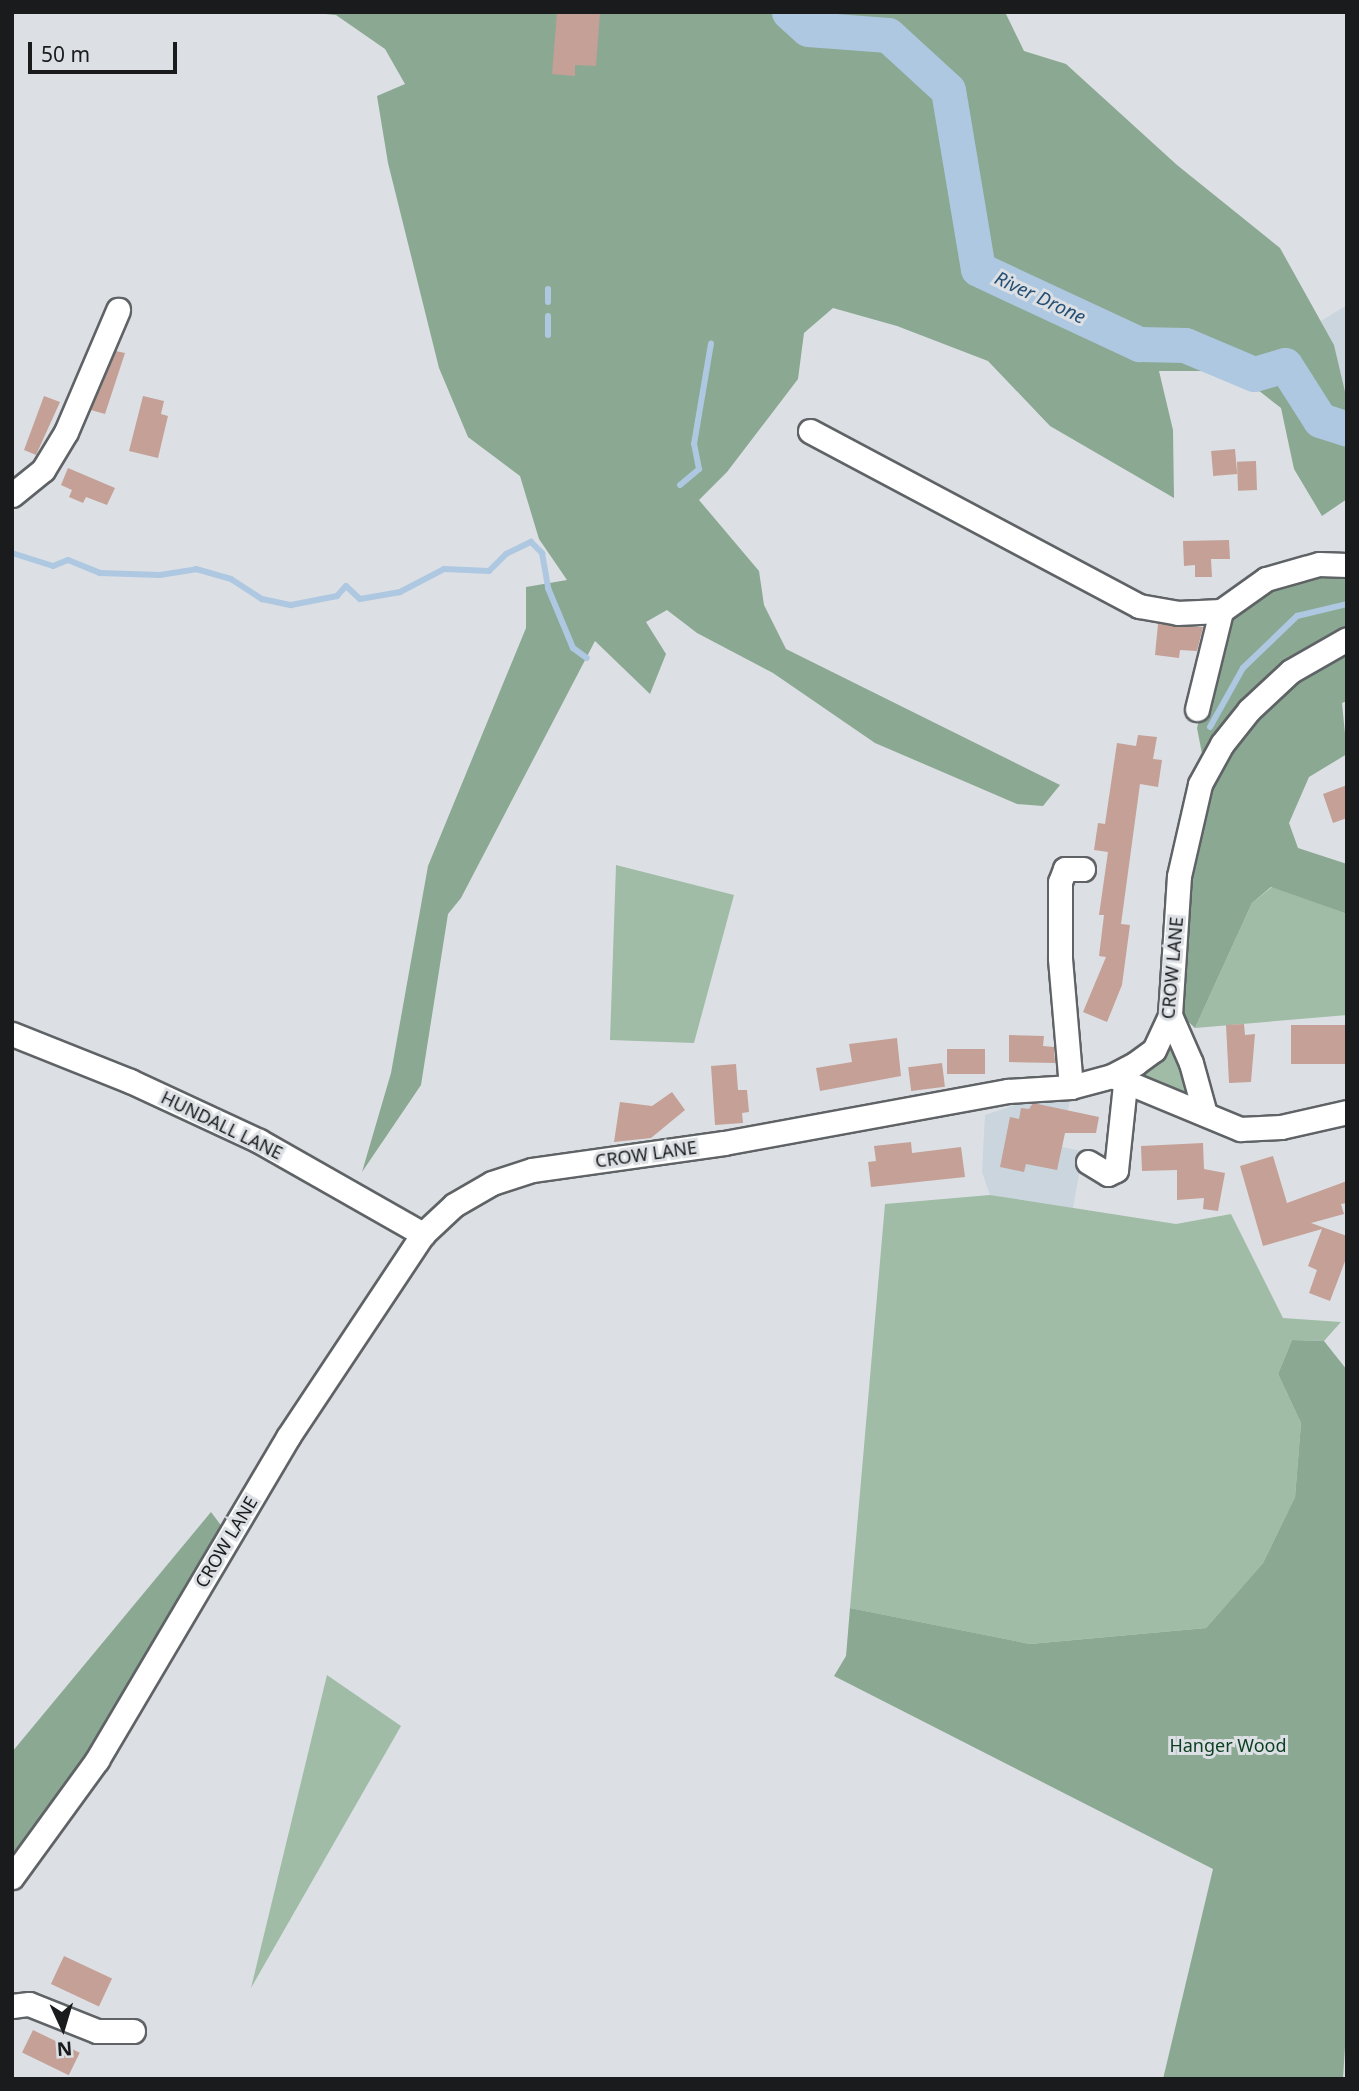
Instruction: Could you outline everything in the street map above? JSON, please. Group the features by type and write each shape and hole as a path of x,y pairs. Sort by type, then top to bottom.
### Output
{"street":[{"path":"12,495 43,470 66,432 118,310"},
{"path":"810,431 1139,606 1177,613 1221,611 1266,579 1319,564 1347,565"},
{"path":"1197,709 1221,611"},
{"name":"CROW LANE","path":"12,1877 97,1760 288,1437 423,1234 454,1205 492,1183 532,1170 724,1143 1008,1091 1071,1087 1119,1080 1154,1050 1170,1016 1179,876 1200,784 1222,744 1249,710 1291,671 1345,644"},
{"path":"1071,1087 1060,958 1060,882 1065,869 1083,869"},
{"path":"1170,1016 1191,1063 1205,1114"},
{"name":"HUNDALL LANE","path":"12,1034 130,1081 259,1141 423,1234"},
{"path":"1088,1162 1108,1174 1116,1170 1119,1080 1240,1129 1257,1129 1347,1112"},
{"path":"12,2006 29,2004 97,2031 133,2031"}],"shaded area":[{"path":"1347,305 1347,400 1334,345 1321,321"},
{"path":"1070,1099 1062,1147 1083,1151 1073,1208 990,1195 982,1172 985,1115 1021,1103"}],"green space":[{"path":"304,12 1005,12 1024,51 1066,64 1177,165 1280,248 1334,345 1347,400 1347,499 1322,516 1294,469 1281,408 1258,390 1206,371 1159,371 1173,430 1174,498 1050,426 988,361 897,326 833,308 804,333 798,379 727,472 699,500 759,571 764,605 786,649 1060,785 1043,806 1017,804 875,743 773,673 697,633 667,610 646,622 666,654 650,694 595,641 461,898 448,914 421,1085 362,1172 391,1073 428,866 526,628 526,587 567,580 539,539 520,476 468,437 439,368 388,163 377,96 405,84 385,49 336,15"},
{"path":"1318,569 1347,571 1347,701 1342,703 1347,754 1309,777 1289,823 1298,848 1347,864 1347,914 1271,887 1252,903 1195,1028 1181,1015 1189,880 1210,795 1197,728 1230,603"},
{"path":"616,865 734,895 694,1043 610,1040"},
{"path":"1272,887 1347,914 1347,1015 1195,1028 1252,903"},
{"path":"1178,1046 1190,1092 1184,1095 1144,1080 1143,1074 1170,1047"},
{"path":"990,1195 1176,1224 1231,1214 1283,1318 1341,1322 1324,1341 1292,1340 1278,1374 1301,1423 1295,1497 1263,1563 1206,1628 1030,1644 850,1608 885,1204"},
{"name":"Hanger Wood","path":"1292,1340 1324,1341 1347,1370 1347,2016 1343,2079 1163,2079 1213,1869 834,1676 846,1656 850,1608 1030,1644 1206,1628 1263,1563 1295,1497 1301,1423 1278,1374"},
{"path":"211,1512 223,1528 98,1738 12,1867 12,1752"},
{"path":"327,1675 401,1726 251,1988"}],"building":[{"path":"557,12 600,13 596,66 575,65 575,76 552,74"},
{"path":"116,351 125,353 105,414 91,410"},
{"path":"44,396 60,402 36,455 24,450"},
{"path":"143,396 164,401 161,414 168,416 158,458 129,451"},
{"path":"1235,449 1237,474 1213,476 1211,451"},
{"path":"1256,461 1257,490 1238,491 1237,462"},
{"path":"68,468 115,488 107,505 86,497 83,503 69,497 72,490 61,485"},
{"path":"1229,540 1230,559 1211,559 1212,577 1195,577 1195,565 1184,566 1183,541"},
{"path":"1158,624 1203,627 1197,651 1180,650 1179,658 1155,655"},
{"path":"1138,735 1157,737 1153,759 1162,760 1158,787 1140,784 1121,924 1130,925 1122,985 1107,1022 1083,1012 1106,957 1099,956 1104,915 1099,915 1108,852 1094,850 1098,823 1105,824 1117,743 1136,746"},
{"path":"1347,785 1347,818 1333,823 1323,794"},
{"path":"1244,1024 1245,1035 1255,1034 1251,1082 1229,1083 1226,1025"},
{"path":"1291,1025 1347,1025 1347,1064 1291,1064"},
{"path":"1009,1035 1044,1036 1043,1046 1054,1047 1055,1063 1009,1062"},
{"path":"897,1038 901,1076 820,1091 816,1068 852,1062 849,1044"},
{"path":"947,1049 985,1049 985,1074 947,1074"},
{"path":"942,1063 945,1087 911,1091 908,1067"},
{"path":"736,1064 738,1090 747,1090 749,1112 742,1113 743,1123 715,1125 711,1066"},
{"path":"672,1092 685,1110 651,1138 614,1142 620,1102 652,1106"},
{"path":"1033,1103 1099,1117 1096,1133 1065,1133 1057,1170 1026,1164 1024,1172 1000,1167 1010,1117 1019,1119 1021,1108 1029,1109"},
{"path":"911,1142 912,1153 961,1147 965,1177 871,1187 868,1162 876,1161 874,1146"},
{"path":"1203,1143 1204,1169 1225,1173 1218,1211 1203,1209 1204,1198 1177,1200 1177,1170 1142,1171 1141,1146"},
{"path":"1273,1156 1287,1203 1347,1181 1347,1203 1341,1204 1344,1214 1311,1223 1347,1236 1347,1256 1330,1301 1309,1293 1317,1270 1308,1266 1322,1229 1263,1246 1240,1166"},
{"path":"64,1956 112,1978 99,2006 51,1984"},
{"path":"33,2030 80,2053 69,2075 22,2052"}],"waterway":[{"name":"River Drone","path":"789,12 808,29 888,35 948,90 978,269 1139,344 1185,345 1254,374 1285,365 1320,420 1347,429"},
{"path":"548,289 548,302"},
{"path":"548,316 548,335"},
{"path":"680,485 699,469 694,444 711,343"},
{"path":"12,553 53,566 68,560 100,573 160,575 196,569 231,579 262,599 291,605 337,596 346,586 360,599 400,592 444,569 489,571 506,554 531,542 542,553 548,588 573,648 587,658"},
{"path":"1210,727 1243,668 1297,616 1347,604"}]}
